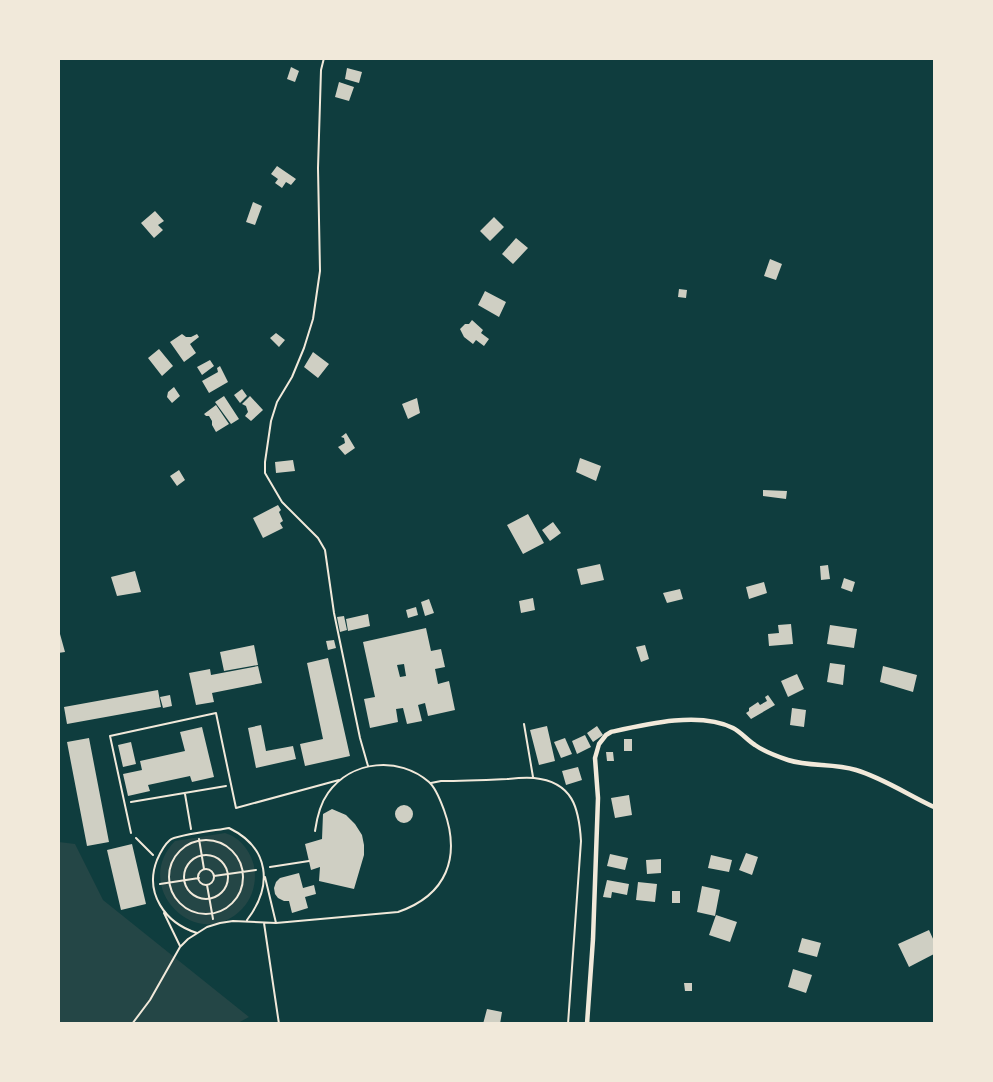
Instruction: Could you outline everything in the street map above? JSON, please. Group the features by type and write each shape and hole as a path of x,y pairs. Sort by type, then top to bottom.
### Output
{"street":[{"path":"587,1023 593,939 598,798 595,758 599,744 606,735 646,724 695,719 708,720 732,728 765,752 798,763 838,766 856,770 934,807"}],"lane":[{"path":"324,58 321,70 319,157 320,271 316,300 304,348 270,421 265,473 282,502 318,538 325,550 334,613 368,766"},
{"path":"131,833 110,736 216,713 236,808 340,780"},
{"path":"524,724 533,777"},
{"path":"132,1023 150,1000 180,947 197,933 213,925 233,921 276,924 398,912 424,900 434,891 447,870 452,846 451,832 442,804 431,783 403,767 368,766 340,780 330,790 321,805 316,818 315,831"},
{"path":"431,783 533,777 552,782 568,793 573,801 580,821 581,841 568,1023"},
{"path":"180,947 160,905 154,884 157,860 171,838 230,828 252,844 263,869 276,924"},
{"path":"246,921 262,895 263,869"},
{"path":"160,905 176,923 197,933"},
{"path":"264,923 279,1023"}],"path":[{"path":"125,803 231,784"},
{"path":"185,794 192,834"},
{"path":"131,833 157,860"},
{"path":"198,833 204,869"},
{"path":"199,840 223,843 233,850 240,860 243,872 244,881 236,899 230,906 212,914 200,914 189,910 180,903 169,882 173,860 180,850 199,840"},
{"path":"209,855 224,864 228,874 223,891 209,898 196,896 185,880 185,873 191,861 209,855"},
{"path":"214,876 309,861"},
{"path":"204,869 211,870 214,876 212,883 207,885 199,878 199,873 204,869"},
{"path":"154,884 199,878"},
{"path":"207,885 213,925"}],"shaded area":[{"path":"225,833 240,842 250,856 255,872 251,895 242,909 224,921 206,924 189,920 175,910 165,895 160,878 163,859 175,841"},
{"path":"59,842 75,844 103,900 249,1017 236,1024 59,1024"}],"building":[{"path":"291,67 299,71 295,82 287,79"},
{"path":"347,68 362,72 359,83 345,79"},
{"path":"339,82 354,87 349,101 335,97"},
{"path":"277,166 296,179 291,185 286,182 282,188 275,183 278,179 271,174"},
{"path":"253,202 262,206 255,225 246,222"},
{"path":"155,211 164,221 158,225 163,230 154,238 141,223"},
{"path":"494,217 504,227 490,241 480,231"},
{"path":"516,238 528,248 513,264 502,254"},
{"path":"770,259 782,264 776,280 764,276"},
{"path":"679,289 687,290 686,298 678,297"},
{"path":"485,291 506,302 499,317 478,305"},
{"path":"472,320 483,330 481,333 489,339 484,346 476,340 473,344 464,337 460,329"},
{"path":"276,333 285,340 279,347 270,338"},
{"path":"182,334 191,337 197,334 199,337 190,344 196,353 184,362 170,342"},
{"path":"159,349 173,366 162,376 148,358"},
{"path":"313,352 329,364 318,378 304,367"},
{"path":"210,360 214,366 202,375 197,367"},
{"path":"220,366 228,382 209,393 202,381 218,372 217,368"},
{"path":"174,387 180,396 172,403 167,397 168,392"},
{"path":"242,389 247,396 240,403 234,395"},
{"path":"224,396 239,419 231,424 215,402"},
{"path":"250,396 263,410 251,421 245,416 248,412 246,406 242,404"},
{"path":"417,398 420,413 408,419 402,404"},
{"path":"216,405 229,424 216,432 209,416 204,414"},
{"path":"346,433 355,448 345,455 338,447 345,443 344,438 341,437"},
{"path":"580,458 601,466 596,481 576,472"},
{"path":"293,460 295,471 276,473 275,462"},
{"path":"179,470 185,480 177,486 170,476"},
{"path":"763,490 787,491 786,499 763,496"},
{"path":"278,505 283,521 280,523 283,528 263,538 253,518"},
{"path":"528,514 544,543 523,554 507,525"},
{"path":"553,522 561,533 550,541 542,530"},
{"path":"600,564 604,580 581,585 577,569"},
{"path":"828,565 830,579 821,580 820,566"},
{"path":"135,571 141,592 117,596 111,577"},
{"path":"844,578 855,582 852,592 841,588"},
{"path":"764,582 767,593 749,599 746,587"},
{"path":"680,589 683,599 667,603 663,593"},
{"path":"533,598 535,610 521,613 519,601"},
{"path":"429,599 434,613 425,616 421,602"},
{"path":"416,607 418,615 408,618 406,610"},
{"path":"368,614 370,626 348,631 346,619"},
{"path":"344,616 347,630 340,632 337,617"},
{"path":"791,624 793,644 769,646 768,634 779,633 778,625"},
{"path":"830,625 857,629 854,648 827,644"},
{"path":"426,628 431,651 441,649 445,667 435,669 438,684 449,681 455,710 428,716 425,703 418,705 422,721 407,724 403,708 396,709 398,722 370,728 364,699 375,697 363,642","holes":["404,664 406,676 400,677 397,665"]},
{"path":"58,634 60,634 65,652 58,653"},
{"path":"334,640 336,648 328,650 326,641"},
{"path":"254,645 258,665 224,671 220,652"},
{"path":"645,645 649,659 641,662 636,647"},
{"path":"328,658 350,756 305,766 300,744 323,739 307,663"},
{"path":"830,663 845,665 843,685 827,682"},
{"path":"258,666 262,683 212,693 214,702 196,705 189,673 210,669 211,675"},
{"path":"883,666 917,675 913,692 880,682"},
{"path":"797,674 804,689 788,697 781,681"},
{"path":"158,690 161,707 67,724 64,707"},
{"path":"170,695 172,706 163,708 160,697"},
{"path":"768,695 775,705 751,719 746,713 749,708 758,702 760,705 767,701 765,697"},
{"path":"792,708 806,710 804,727 790,725"},
{"path":"261,725 266,751 293,746 296,759 256,768 248,728"},
{"path":"547,726 555,761 539,765 530,730"},
{"path":"597,726 603,735 593,742 587,733"},
{"path":"202,727 214,777 192,782 190,776 148,785 150,791 128,796 123,774 142,770 140,761 185,751 180,732"},
{"path":"585,735 591,747 577,754 572,741"},
{"path":"89,738 109,842 87,846 67,742"},
{"path":"565,738 572,754 561,758 554,742"},
{"path":"624,739 632,739 632,751 624,751"},
{"path":"131,742 136,764 123,767 118,745"},
{"path":"606,752 613,752 614,761 607,761"},
{"path":"578,767 582,780 566,785 562,771"},
{"path":"629,795 632,815 615,818 611,798"},
{"path":"400,805 408,805 413,810 411,821 400,823 395,818 395,810"},
{"path":"332,809 346,815 362,835 364,855 354,889 319,881 320,867 311,870 305,844 322,839 323,814"},
{"path":"132,844 146,904 121,910 107,850"},
{"path":"746,853 758,857 752,875 739,870"},
{"path":"610,854 628,858 625,870 607,866"},
{"path":"711,855 732,860 729,872 708,868"},
{"path":"661,859 661,873 647,874 646,860"},
{"path":"299,873 303,888 314,885 316,894 305,897 308,908 292,913 289,901 278,898 274,888 280,878"},
{"path":"607,880 629,884 627,895 612,892 611,898 603,897"},
{"path":"638,882 657,884 655,902 636,900"},
{"path":"702,886 720,890 715,916 697,912"},
{"path":"672,891 680,891 680,903 672,903"},
{"path":"716,915 737,922 730,942 709,935"},
{"path":"929,930 934,941 934,954 909,967 898,944"},
{"path":"802,938 821,943 817,957 798,952"},
{"path":"793,969 812,975 806,993 788,987"},
{"path":"684,983 692,983 692,991 685,991"},
{"path":"487,1009 502,1012 500,1024 483,1024"}]}
